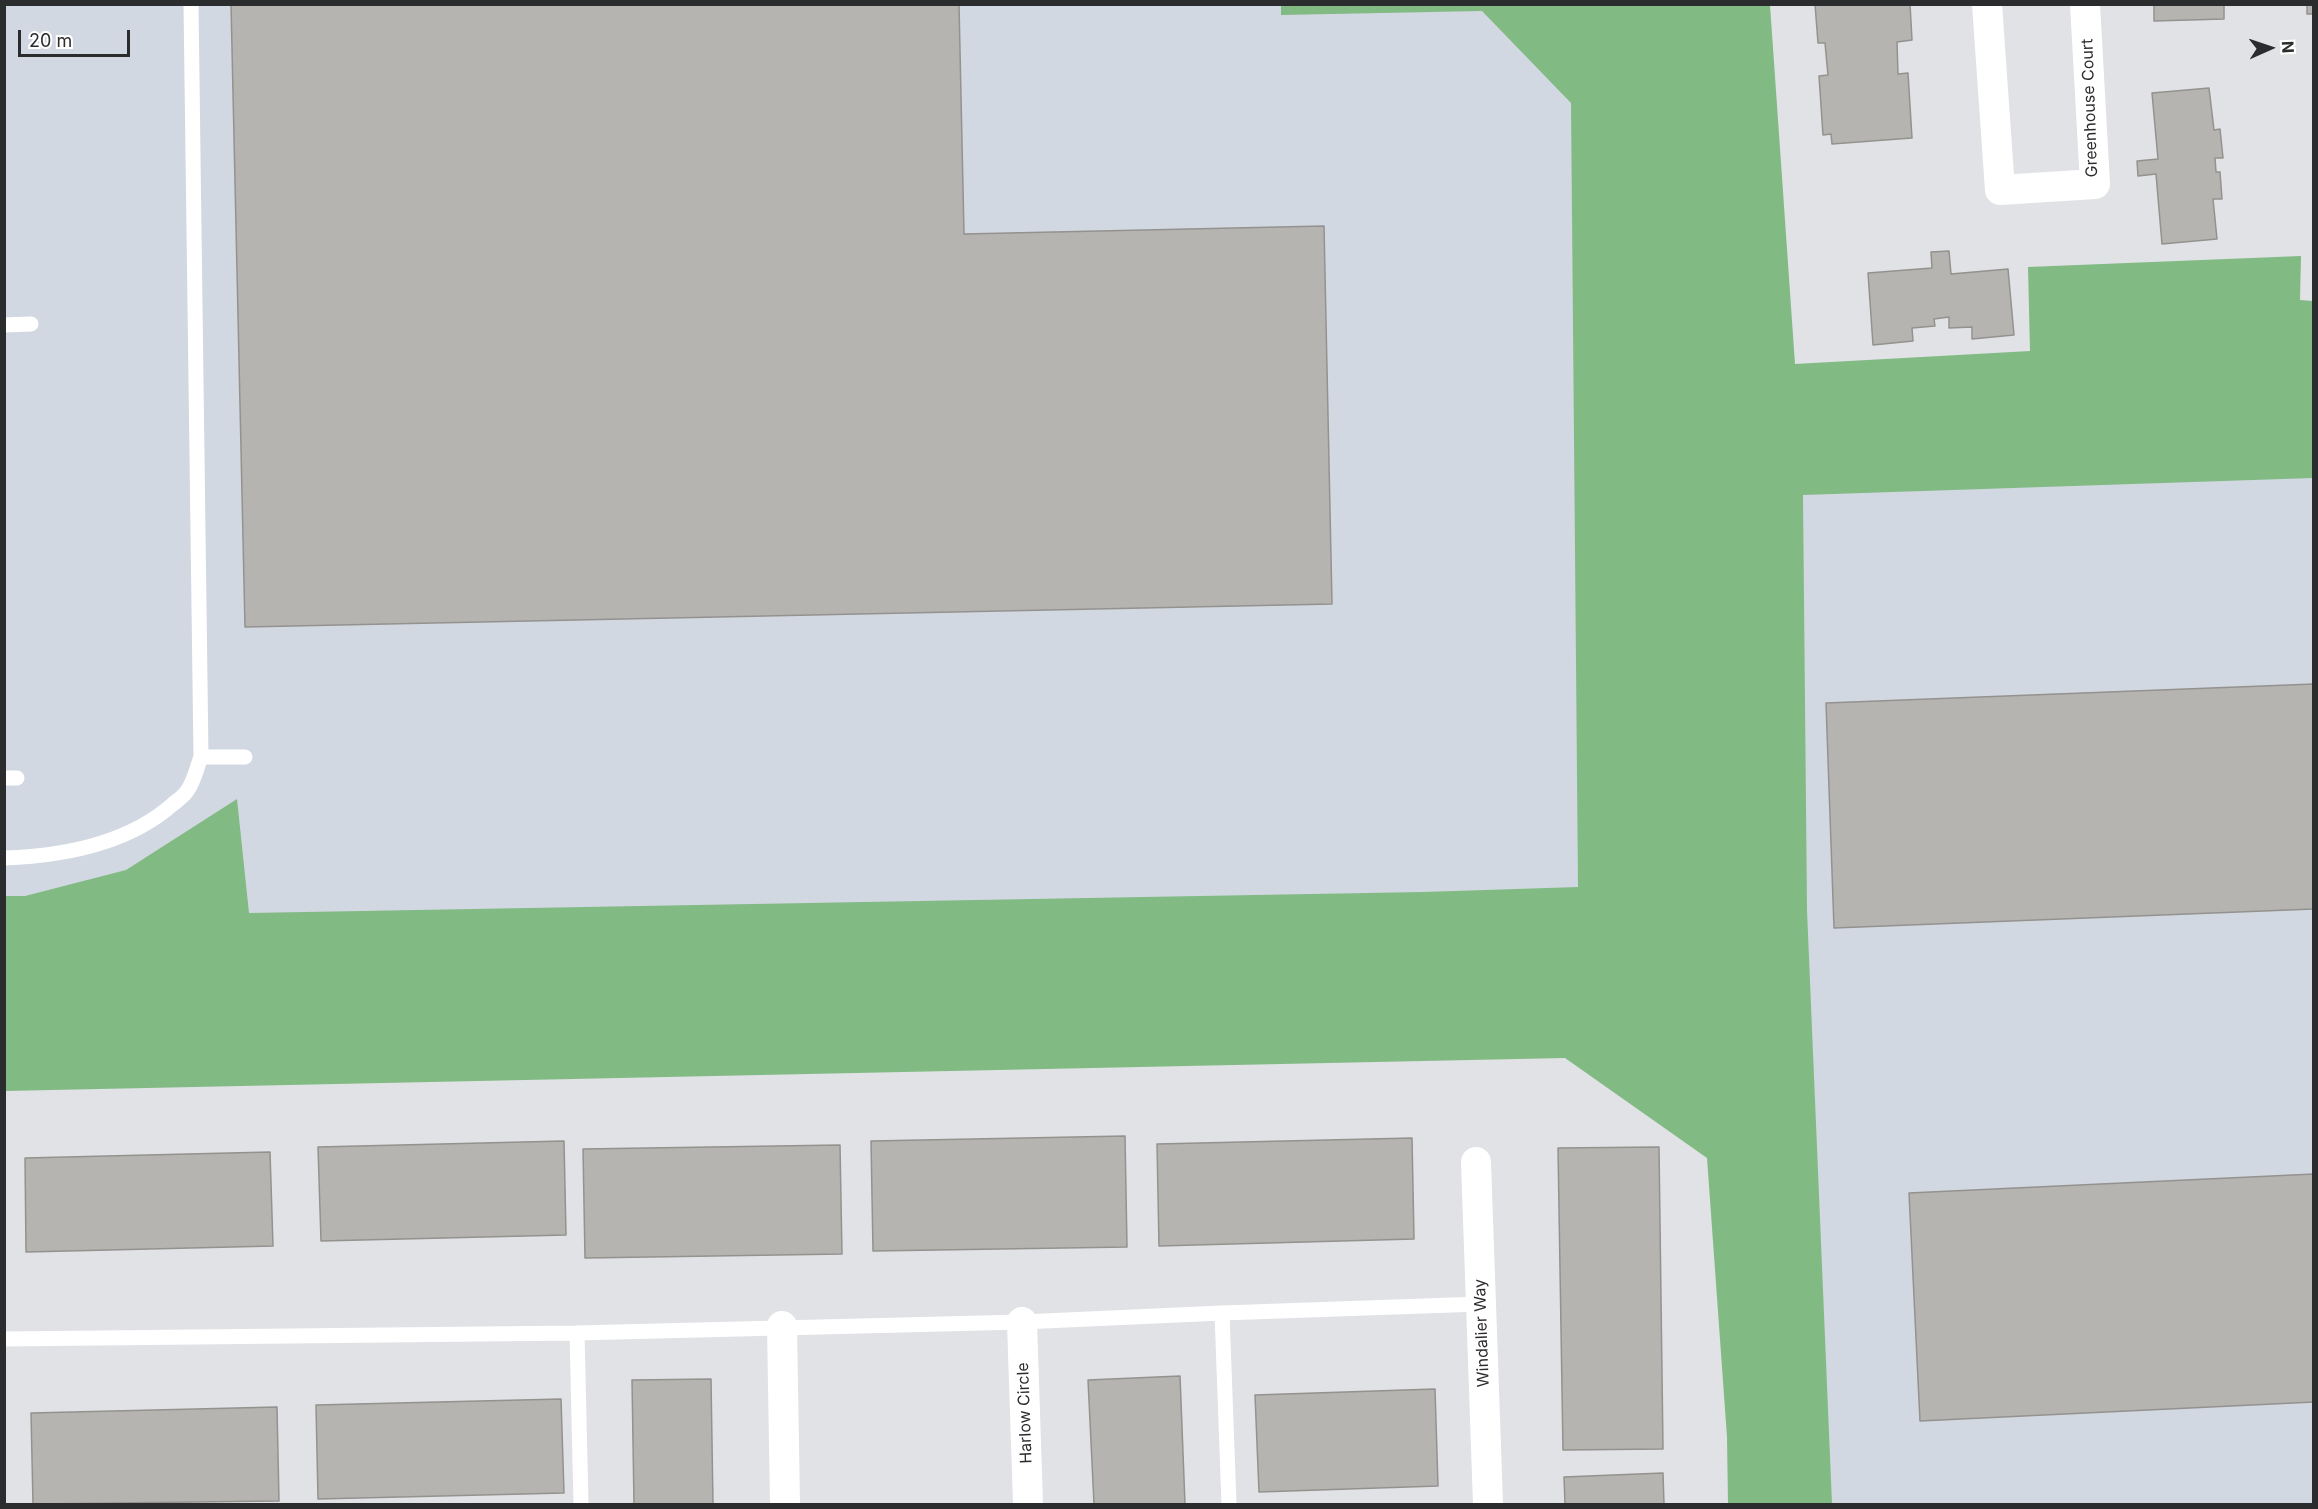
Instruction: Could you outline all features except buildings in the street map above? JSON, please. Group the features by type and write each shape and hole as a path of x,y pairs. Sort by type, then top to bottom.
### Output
{"street":[{"name":"Greenhouse Court","path":"1987,4 2000,190 2095,184 2085,4"},
{"name":"Windalier Way","path":"1476,1162 1488,1504"},
{"name":"Harlow Circle","path":"1022,1322 1028,1504"},
{"path":"782,1326 785,1504"}],"lane":[{"path":"4,858 77,849 122,837 160,815 187,791 201,757 191,4"},
{"path":"4,325 31,324"},
{"path":"201,757 245,757"},
{"path":"4,1339 578,1333 782,1326 1022,1322 1481,1304"},
{"path":"1222,1313 1229,1504"},
{"path":"578,1333 581,1504"}],"shaded area":[{"path":"4,5 1744,5 1761,476 2313,452 2313,1504 1793,1504 1769,1001 5,1072"}],"green space":[{"path":"1281,5 1770,5 1795,364 2030,351 2028,267 2301,256 2300,300 2313,301 2313,478 1803,495 1807,910 1832,1504 1728,1504 1727,1437 1707,1158 1565,1058 5,1091 5,896 25,896 126,870 237,799 249,913 1423,892 1578,887 1571,103 1482,11 1281,15"}]}
